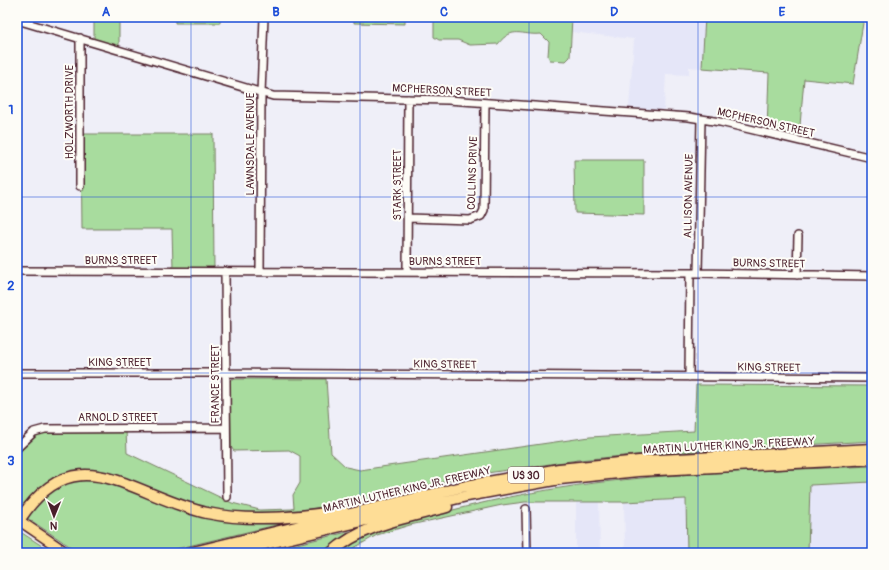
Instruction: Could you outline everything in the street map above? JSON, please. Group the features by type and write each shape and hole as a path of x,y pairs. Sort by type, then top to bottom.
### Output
{"highway":[{"name":"MARTIN LUTHER KING JR. FREEWAY","path":"189,553 498,480 560,469 639,461 872,449"},
{"name":"MARTIN LUTHER KING JR. FREEWAY","path":"228,553 483,492 560,479 614,472 872,459"},
{"path":"331,553 355,536 383,524 492,496 590,480 614,472"},
{"path":"18,521 36,497 50,485 73,475 86,474 106,477 173,504 224,516 251,518 292,516 340,510 472,480 498,480"}],"main road":[{"path":"18,521 67,553"}],"street":[{"name":"LAWNSDALE AVENUE","path":"260,271 261,93 264,17"},
{"name":"MCPHERSON STREET","path":"17,20 273,96 485,102 701,119 872,158"},
{"name":"HOLZWORTH DRIVE","path":"80,38 80,186"},
{"name":"STARK STREET","path":"407,272 408,99"},
{"name":"COLLINS DRIVE","path":"408,218 470,220 479,218 483,214 485,102"},
{"name":"ALLISON AVENUE","path":"689,376 701,119"},
{"path":"797,275 798,236"},
{"name":"BURNS STREET","path":"17,271 694,273 872,276"},
{"name":"FRANCE STREET","path":"225,271 227,497"},
{"name":"KING STREET","path":"17,373 226,373 872,378"},
{"name":"ARNOLD STREET","path":"17,448 34,432 45,429 226,428"},
{"path":"526,509 527,553"}],"shaded area":[{"path":"572,17 705,17 702,68 689,67 689,75 666,74 664,111 629,108 634,39 571,32"},
{"path":"872,482 872,553 808,553 810,485"},
{"path":"686,499 687,553 625,553 624,502"},
{"path":"576,502 599,502 600,553 576,553"}],"green space":[{"path":"94,17 119,17 119,47 94,39"},
{"path":"175,17 220,17 220,23 175,23"},
{"path":"354,17 405,17 405,24 354,23"},
{"path":"434,17 572,17 570,57 566,61 550,60 548,56 549,42 541,34 513,33 503,38 498,44 470,45 458,40 439,40 434,37"},
{"path":"705,17 864,17 853,84 804,79 799,137 767,130 769,73 702,68"},
{"path":"81,134 213,134 214,270 173,268 172,229 82,229"},
{"path":"574,160 644,160 644,215 575,213"},
{"path":"232,379 326,379 331,453 346,467 360,470 590,437 694,431 696,385 872,386 872,441 646,454 578,460 473,475 351,503 283,513 244,514 191,505 106,473 91,470 78,470 67,473 46,484 18,512 17,511 17,452 35,435 47,431 126,430 127,453 232,503 260,510 294,508 293,495 300,483 300,456 289,450 234,451 231,447 230,381"},
{"path":"872,466 872,482 810,485 808,553 687,553 686,499 624,502 525,502 502,505 410,525 377,535 345,553 336,553 361,538 402,523 489,502 555,489 599,482 652,477 746,471"},
{"path":"102,479 174,508 293,521 159,553 80,553 27,518 42,497 70,480"},
{"path":"356,530 326,553 259,553"},
{"path":"19,531 53,553 17,553 17,534"}]}
